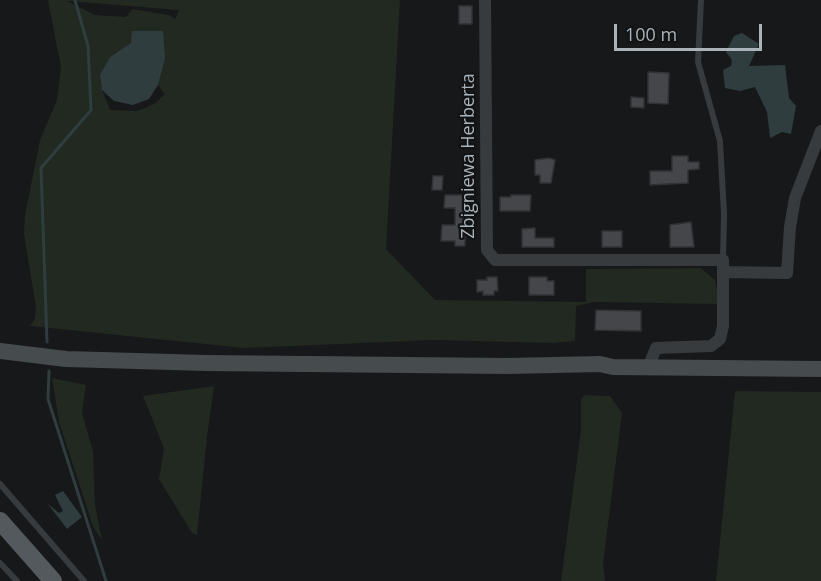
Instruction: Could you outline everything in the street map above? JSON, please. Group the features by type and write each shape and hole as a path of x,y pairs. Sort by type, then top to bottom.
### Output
{"main road":[{"path":"0,351 66,359 141,361 508,366 600,364 613,367 648,368 821,369"},
{"path":"0,521 53,581"}],"street":[{"name":"Zbigniewa Herberta","path":"485,0 487,250 490,256 503,262 723,266"},
{"path":"648,368 656,348 711,346 720,339 723,326 723,266 787,273 790,227 795,198 821,131"}],"lane":[{"path":"701,0 698,62 720,141 724,214 723,266"},
{"path":"0,483 84,581"},
{"path":"0,563 17,581"}],"shaded area":[{"path":"48,0 400,0 386,249 435,300 586,302 586,269 701,268 715,280 720,304 594,302 576,306 575,341 552,343 434,340 244,348 30,326 35,319 36,307 24,234 25,215 40,140 57,100 61,67","holes":["67,1 179,10 179,11 175,19 169,15 132,9 126,17 95,15","132,43 165,59 158,85 165,94 154,104 137,111 110,110 102,90 100,75 110,57"]},
{"path":"132,31 163,31 165,59 158,85 149,99 133,105 114,101 102,90 100,75 110,57 131,43"},
{"path":"742,33 759,44 749,66 785,65 789,98 796,106 791,134 782,132 770,138 767,112 755,87 740,91 725,88 723,70 731,66 732,60 726,52 734,36"},
{"path":"52,378 86,385 82,413 93,451 95,506 102,540 93,527 59,422"},
{"path":"214,386 197,535 192,533 159,479 164,448 143,396"},
{"path":"735,391 821,392 821,581 716,581"},
{"path":"584,395 610,396 622,413 603,564 605,581 561,581 581,430 581,400"},
{"path":"63,491 82,517 67,529 48,504 59,513 63,511 55,495"}],"building":[{"path":"459,6 472,6 472,24 459,24"},
{"path":"648,72 669,73 668,104 648,103"},
{"path":"631,97 644,98 644,108 631,107"},
{"path":"672,156 688,156 688,162 699,162 699,169 688,170 688,183 650,185 650,171 672,171"},
{"path":"549,158 555,160 551,183 540,183 540,175 535,175 535,160"},
{"path":"433,176 443,176 442,190 432,190"},
{"path":"445,195 470,195 469,208 465,208 465,246 455,246 455,241 441,241 442,225 455,225 455,208 444,208"},
{"path":"511,195 531,195 530,211 500,211 500,197 511,197"},
{"path":"691,222 694,247 670,247 670,225"},
{"path":"535,228 535,238 554,238 554,247 522,247 522,229"},
{"path":"602,231 622,231 622,247 602,247"},
{"path":"487,277 497,277 498,291 494,291 494,295 483,295 483,291 477,292 477,280 487,280"},
{"path":"529,277 547,277 547,281 554,281 554,295 529,295"},
{"path":"596,310 641,311 641,331 595,330"}],"waterway":[{"path":"47,342 41,168 91,110 88,46 75,0"},
{"path":"49,371 48,399 106,581"}]}
